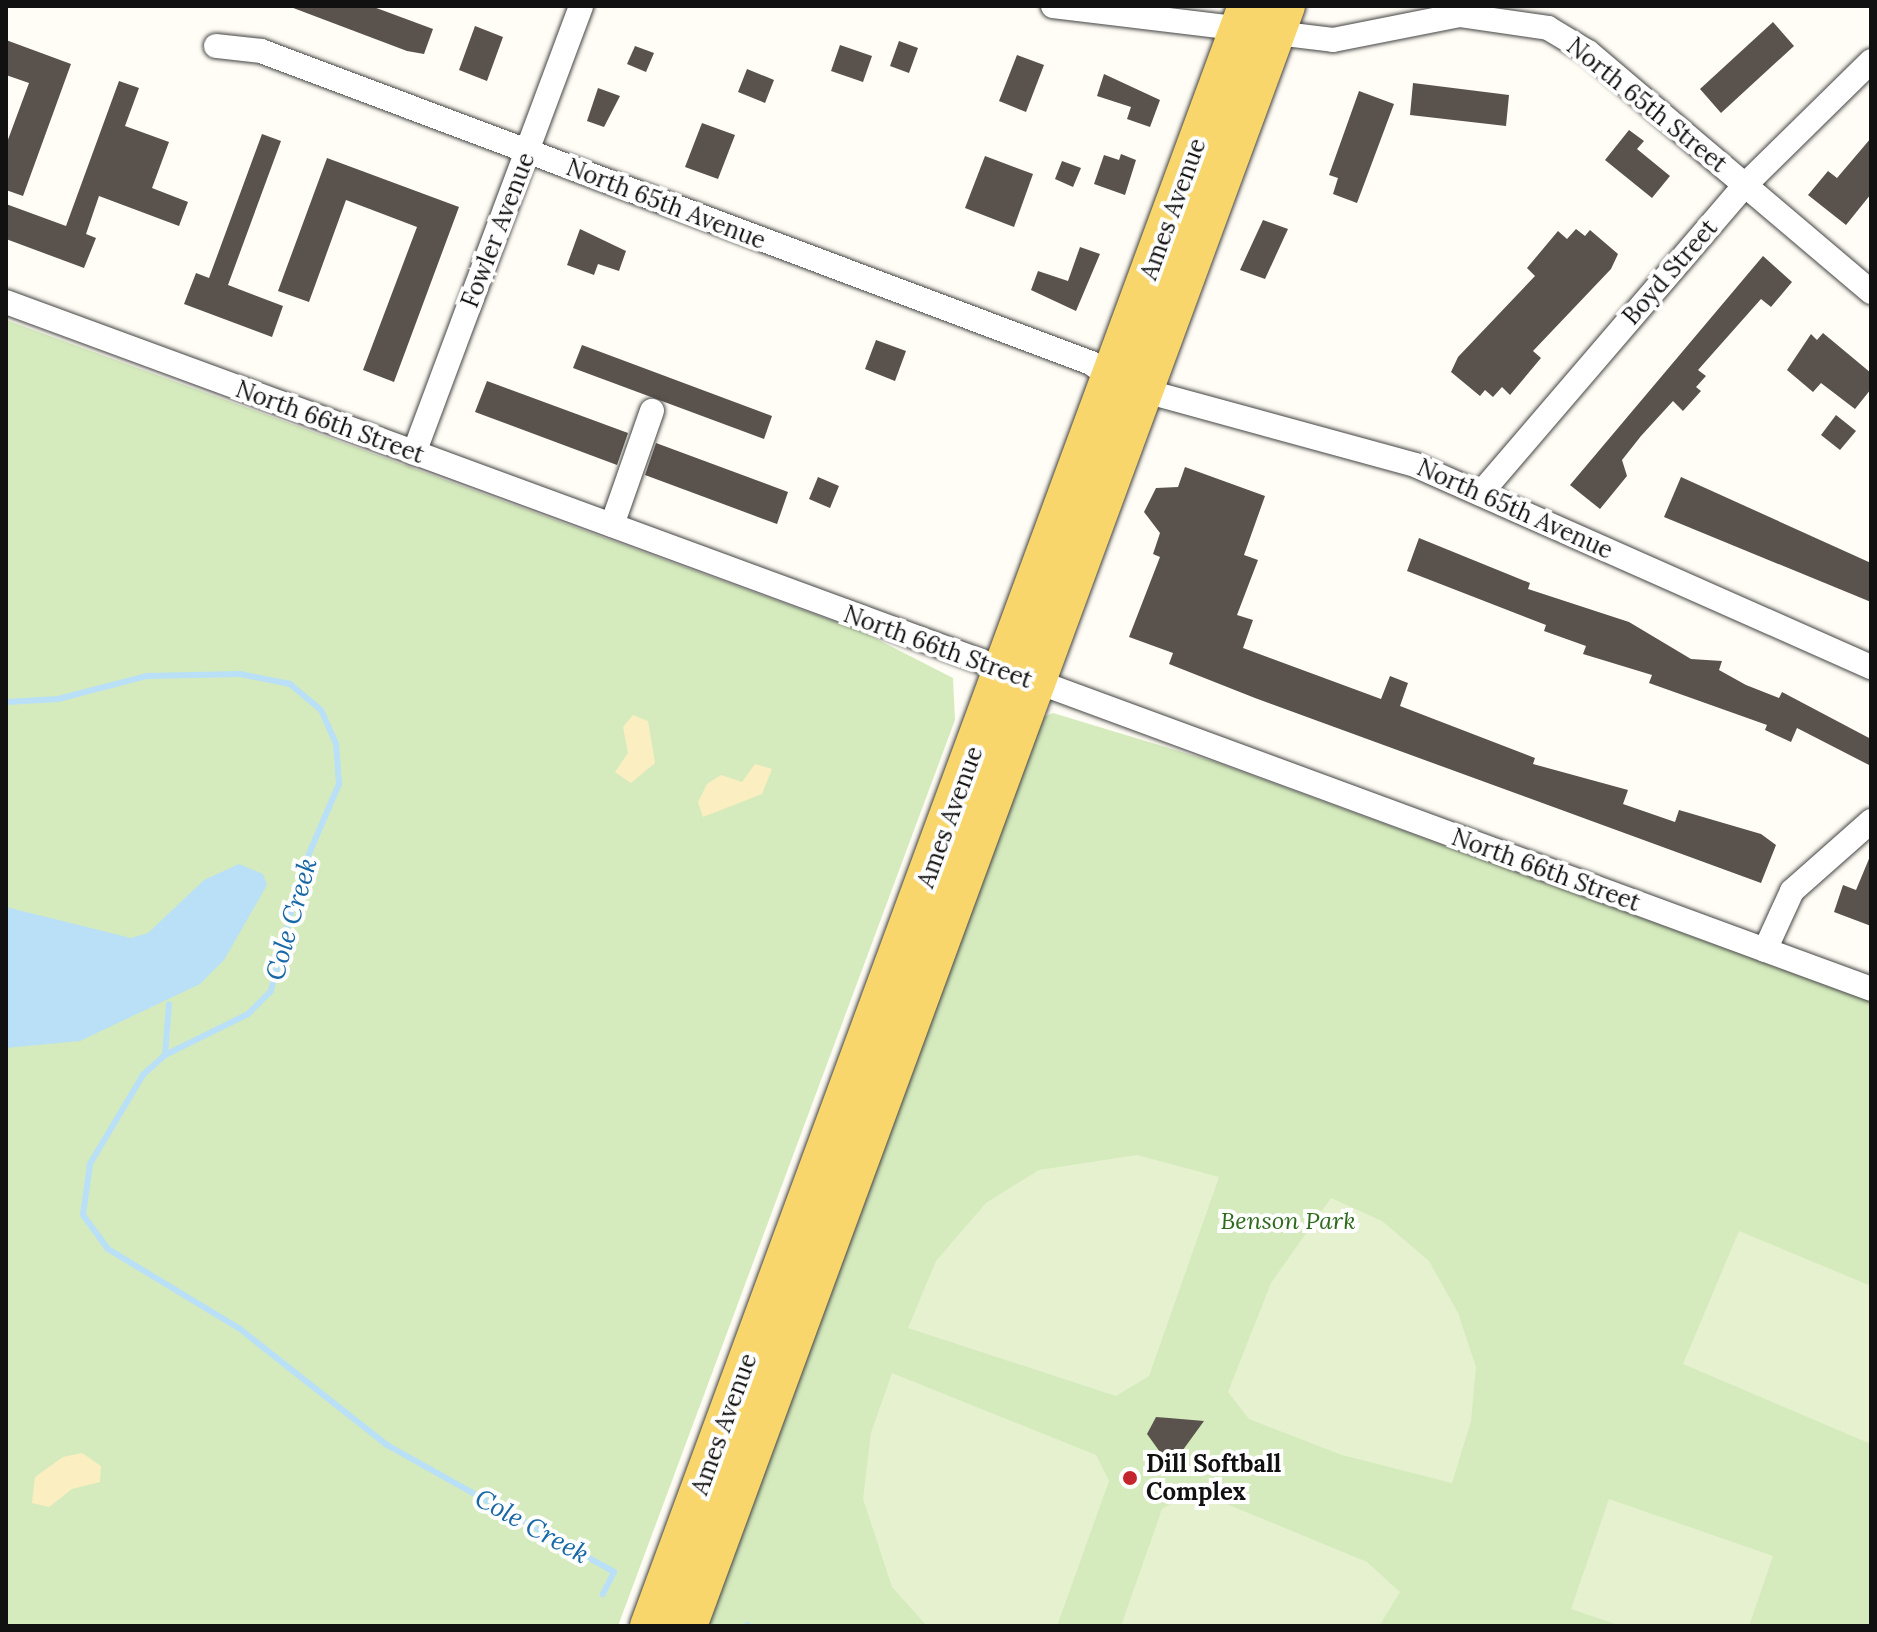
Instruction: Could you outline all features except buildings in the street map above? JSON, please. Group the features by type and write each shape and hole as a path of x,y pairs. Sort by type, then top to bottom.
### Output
{"main road":[{"name":"Ames Avenue","path":"688,1626 1021,678 1128,384 1243,18"},
{"name":"Ames Avenue","path":"1128,384 1281,19"},
{"name":"Ames Avenue","path":"649,1626 1021,678"}],"street":[{"name":"Fowler Avenue","path":"414,453 581,6"},
{"name":"North 65th Street","path":"1053,6 1281,19 1348,40 1477,14 1548,28 1588,52 1871,292"},
{"name":"North 65th Avenue","path":"216,46 261,51 1091,363 1128,384 1372,449 1481,493 1871,667"},
{"name":"Boyd Street","path":"1481,493 1745,185 1871,61"},
{"name":"North 66th Street","path":"6,302 1871,989"},
{"path":"612,525 652,411"},
{"path":"1765,950 1792,891 1871,821"}],"green space":[{"path":"6,320 863,632 953,678 955,720 618,1626 6,1626"},
{"name":"Benson Park","path":"1053,713 1215,762 1871,1002 1871,1626 704,1626 1044,717"},
{"path":"1137,1155 1219,1177 1149,1376 1116,1396 908,1328 936,1261 986,1203 1039,1170"},
{"path":"1331,1198 1382,1221 1429,1261 1458,1313 1476,1367 1471,1421 1452,1483 1342,1455 1249,1419 1228,1392 1271,1283"},
{"path":"1739,1231 1871,1286 1871,1444 1683,1364"},
{"path":"892,1373 1096,1455 1109,1481 1057,1626 927,1626 892,1587 863,1499 871,1433"},
{"path":"1193,1490 1367,1562 1400,1592 1379,1626 1121,1626 1162,1509"},
{"path":"1609,1499 1773,1556 1749,1626 1621,1626 1571,1609"}],"sand":[{"path":"633,715 648,721 655,763 631,783 615,772 628,753 623,727"},
{"path":"755,764 772,769 762,794 703,817 698,802 707,784 721,775 742,782"},
{"path":"82,1453 101,1466 100,1482 72,1489 49,1507 32,1503 35,1477 63,1457"}],"water":[{"path":"239,864 263,874 267,885 224,960 200,984 80,1041 6,1048 6,907 131,938 148,933 204,880"}],"waterway":[{"name":"Cole Creek","path":"6,702 58,699 146,676 240,674 290,684 321,710 336,744 339,784 302,870 271,991 248,1014 165,1055 143,1075 90,1164 83,1215 108,1249 240,1329 387,1445 614,1572 603,1594"},
{"path":"165,1055 169,1004"}],"place":[{"name":"Dill Softball Complex","path":"1130,1478"}]}
